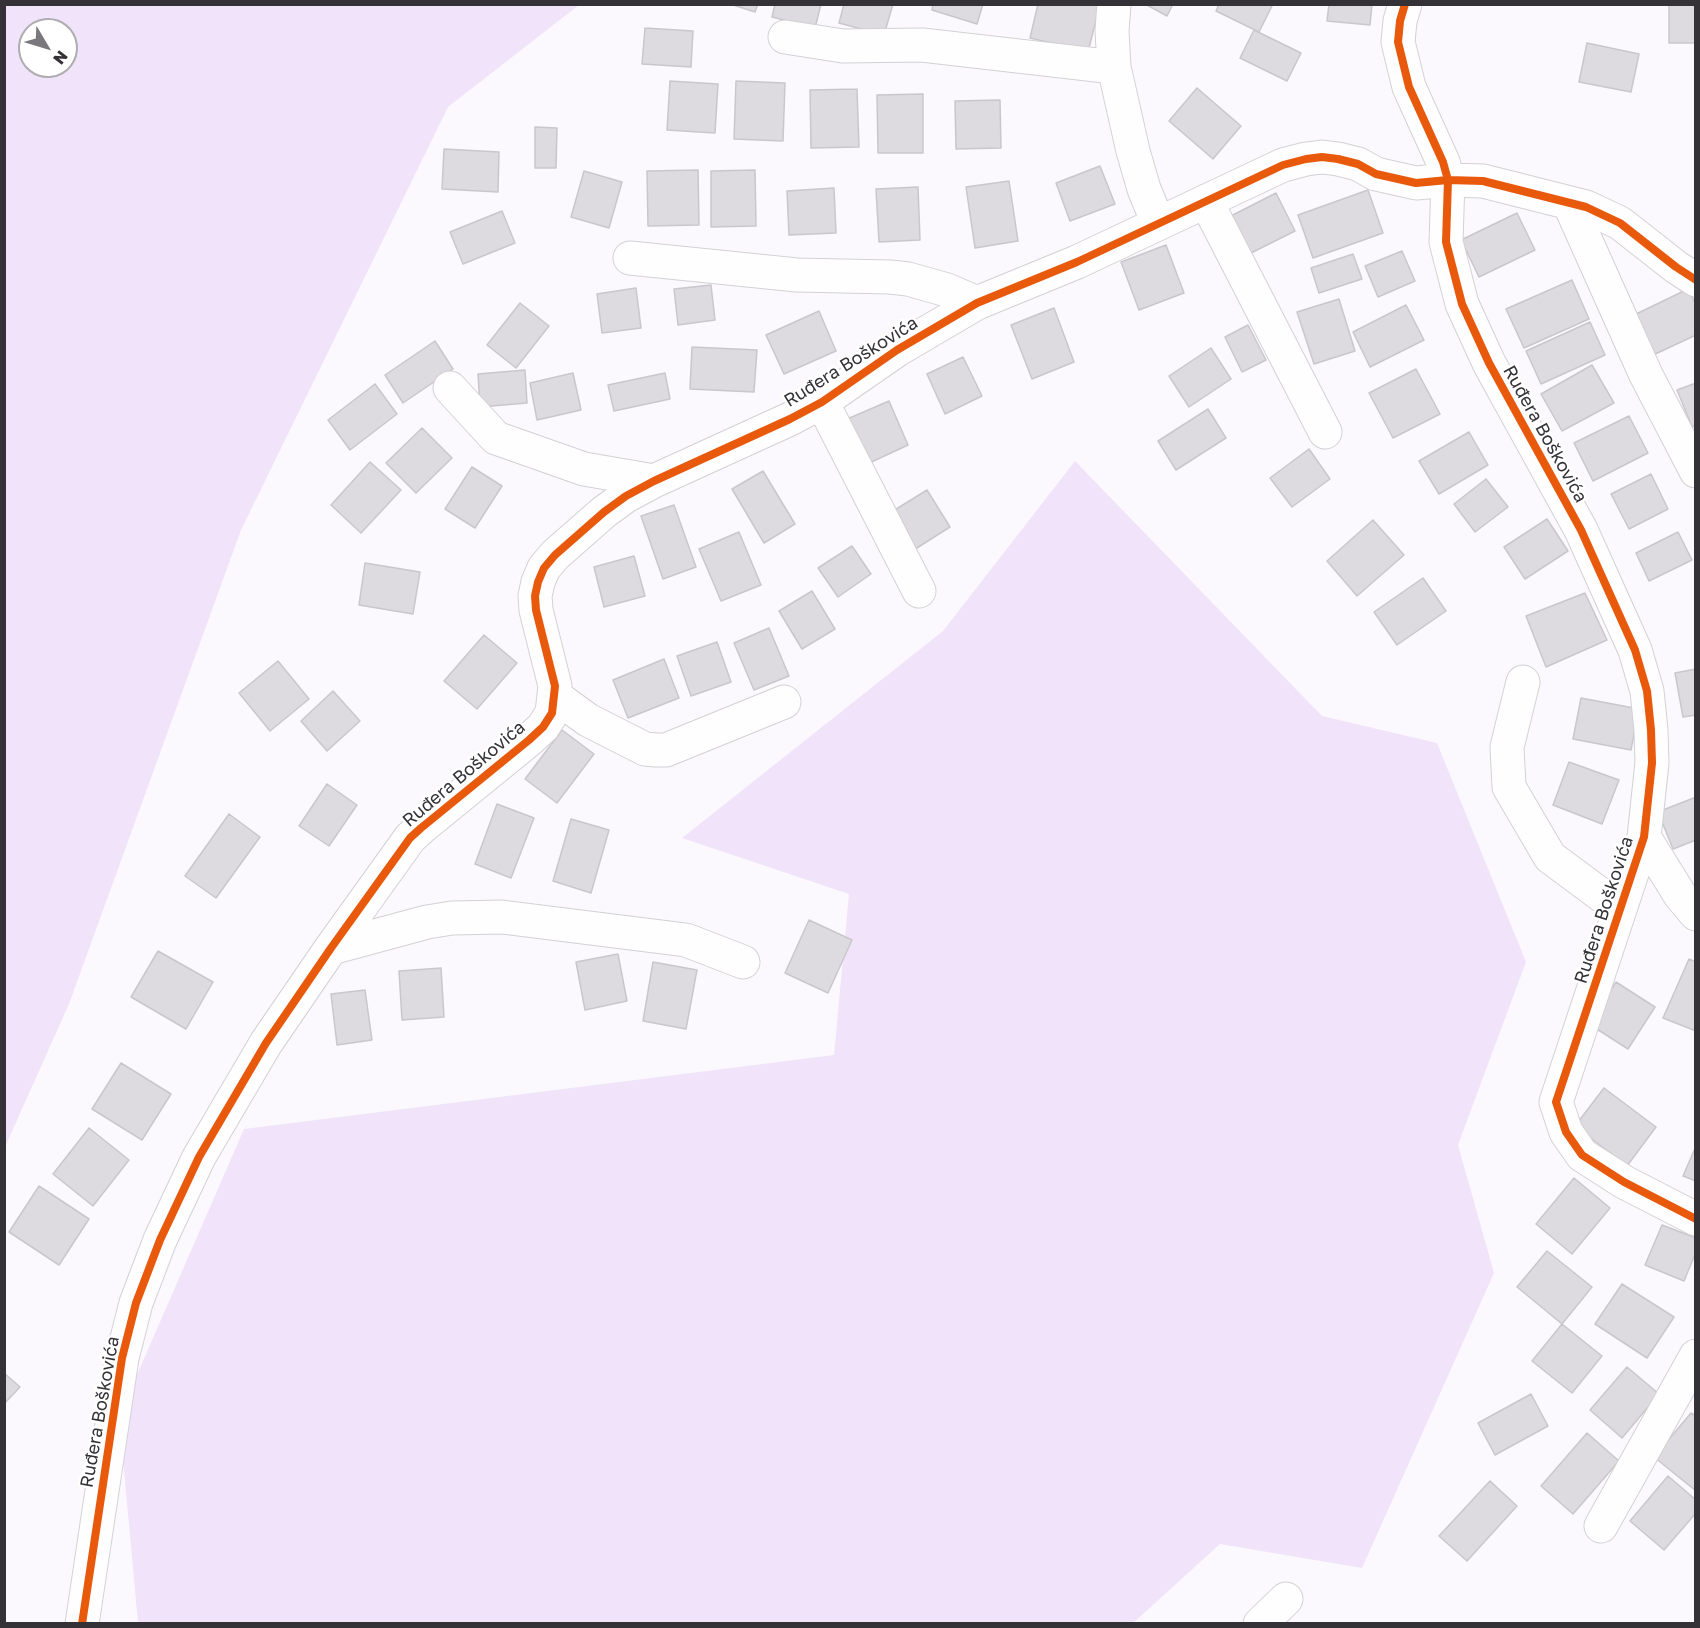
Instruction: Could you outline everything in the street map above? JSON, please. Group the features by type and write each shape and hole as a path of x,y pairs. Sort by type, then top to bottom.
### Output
{"street":[{"path":"1114,4 1112,31 1114,67 1133,151 1144,189 1158,223"},
{"name":"Ruđera Boškovića","path":"1405,4 1400,21 1398,42 1409,87 1437,146 1448,180 1446,242 1462,304 1489,363 1581,530 1635,650 1647,691 1652,763 1644,837 1629,888 1556,1102 1566,1132 1582,1155 1624,1182 1695,1219"},
{"path":"785,37 843,46 922,45 1114,67"},
{"name":"Ruđera Boškovića","path":"82,1623 122,1358 136,1303 160,1240 199,1157 266,1043 410,838 543,727 552,713 555,696 554,679 536,610 535,596 544,568 577,534 604,512 654,481 822,402 917,337 977,303 1077,262 1283,165 1306,159 1322,157 1338,159 1358,164 1376,174 1416,183 1448,180 1483,181 1586,207 1620,224 1695,280"},
{"path":"1206,201 1325,432"},
{"path":"1569,203 1646,375 1695,471"},
{"path":"630,258 797,275 908,279 947,290 977,303"},
{"path":"450,388 496,438 584,469 654,481"},
{"path":"822,402 919,591"},
{"path":"1523,682 1507,747 1509,787 1550,857 1620,909"},
{"path":"555,696 588,720 645,749 656,750 666,750 784,702"},
{"path":"1644,837 1680,896 1695,914"},
{"path":"331,948 427,922 452,918 502,917 686,940 742,962"},
{"path":"1601,1526 1695,1356"},
{"path":"1260,1623 1286,1599"}],"shaded area":[{"path":"5,4 579,5 448,107 241,530 69,1004 5,1147"},
{"path":"1075,461 1322,716 1437,743 1526,962 1458,1145 1494,1273 1362,1568 1220,1544 1132,1624 138,1623 119,1416 244,1129 834,1055 849,894 682,838 943,631"}],"building":[{"path":"730,4 758,4 755,12"},
{"path":"775,4 821,4 815,28 772,17"},
{"path":"844,4 893,4 884,35 839,23"},
{"path":"933,4 983,4 977,24 932,10"},
{"path":"1038,4 1100,4 1088,52 1030,38"},
{"path":"1145,4 1173,4 1167,16"},
{"path":"1219,4 1273,4 1259,32 1216,11"},
{"path":"1329,4 1372,4 1370,25 1327,21"},
{"path":"1669,4 1696,4 1696,43 1669,43"},
{"path":"645,28 693,31 691,67 642,64"},
{"path":"1254,30 1301,53 1287,81 1240,58"},
{"path":"1587,43 1639,54 1631,92 1579,82"},
{"path":"670,81 718,84 715,133 667,130"},
{"path":"736,81 785,83 783,141 734,139"},
{"path":"1197,88 1241,126 1213,159 1169,121"},
{"path":"857,89 859,147 811,148 810,90"},
{"path":"923,94 923,153 878,153 877,95"},
{"path":"1000,100 1001,148 956,149 955,101"},
{"path":"535,127 557,128 556,168 535,168"},
{"path":"444,149 499,152 498,192 442,189"},
{"path":"1100,166 1115,204 1070,221 1056,183"},
{"path":"698,170 699,225 648,226 647,171"},
{"path":"755,170 756,226 711,227 711,171"},
{"path":"584,171 622,182 609,228 571,217"},
{"path":"1009,181 1018,241 975,248 966,187"},
{"path":"918,187 920,240 879,242 876,189"},
{"path":"834,188 836,233 789,235 787,191"},
{"path":"1368,190 1383,233 1313,258 1298,215"},
{"path":"1276,193 1295,231 1245,256 1227,218"},
{"path":"502,211 515,243 463,264 450,232"},
{"path":"1517,213 1535,250 1479,277 1461,240"},
{"path":"1166,245 1184,293 1139,310 1121,262"},
{"path":"1402,251 1415,281 1378,297 1365,266"},
{"path":"1353,254 1362,279 1319,293 1311,268"},
{"path":"1572,280 1589,319 1524,348 1506,309"},
{"path":"711,285 715,320 678,325 674,289"},
{"path":"636,288 641,328 602,333 597,294"},
{"path":"1688,289 1696,305 1696,335 1651,356 1632,316"},
{"path":"1339,299 1355,351 1314,364 1297,312"},
{"path":"520,303 549,326 516,368 487,345"},
{"path":"1406,305 1424,340 1370,367 1353,332"},
{"path":"1054,308 1074,362 1032,379 1011,325"},
{"path":"819,311 836,351 784,374 766,335"},
{"path":"1590,322 1605,355 1541,384 1526,351"},
{"path":"1248,325 1266,360 1242,372 1225,337"},
{"path":"435,341 453,369 403,403 385,375"},
{"path":"692,347 757,350 754,392 690,389"},
{"path":"1211,348 1231,379 1189,407 1169,376"},
{"path":"963,357 982,396 945,414 927,374"},
{"path":"1592,365 1614,403 1562,431 1541,394"},
{"path":"1416,369 1440,414 1393,438 1369,393"},
{"path":"525,370 527,403 480,407 478,374"},
{"path":"573,373 581,410 537,420 530,383"},
{"path":"665,373 670,399 614,411 608,385"},
{"path":"1696,383 1696,425 1692,427 1677,390"},
{"path":"375,384 397,414 350,450 328,420"},
{"path":"889,401 908,445 865,465 845,420"},
{"path":"1208,409 1226,438 1176,470 1158,441"},
{"path":"1629,416 1648,453 1593,481 1574,443"},
{"path":"422,428 452,458 416,493 386,463"},
{"path":"1469,432 1488,465 1439,494 1419,461"},
{"path":"1309,449 1330,479 1292,507 1270,478"},
{"path":"370,462 401,490 361,533 331,505"},
{"path":"472,467 502,486 475,528 445,509"},
{"path":"763,471 795,524 764,543 732,489"},
{"path":"1651,474 1668,509 1629,529 1611,494"},
{"path":"1486,479 1508,507 1475,532 1454,504"},
{"path":"927,490 950,527 909,553 885,516"},
{"path":"674,505 696,567 663,579 641,516"},
{"path":"1547,519 1568,551 1525,579 1504,547"},
{"path":"1373,520 1404,555 1357,596 1327,561"},
{"path":"739,532 761,585 721,601 699,549"},
{"path":"1678,532 1692,560 1649,581 1636,553"},
{"path":"852,546 871,574 838,597 818,568"},
{"path":"634,556 645,596 604,607 594,567"},
{"path":"365,563 420,572 413,614 359,605"},
{"path":"1423,578 1446,611 1397,645 1374,612"},
{"path":"812,591 835,629 802,649 779,611"},
{"path":"1585,593 1607,640 1546,667 1526,616"},
{"path":"769,628 789,676 754,690 734,643"},
{"path":"484,635 517,663 477,709 444,681"},
{"path":"717,642 731,682 691,696 677,656"},
{"path":"664,659 679,698 628,718 613,680"},
{"path":"278,661 309,699 270,731 239,693"},
{"path":"1696,669 1696,715 1683,717 1675,673"},
{"path":"333,691 360,721 327,751 301,721"},
{"path":"1581,698 1639,709 1631,750 1573,739"},
{"path":"562,730 594,754 557,803 525,779"},
{"path":"1569,762 1619,780 1602,824 1553,805"},
{"path":"327,784 357,805 329,846 299,826"},
{"path":"1696,797 1696,840 1673,849 1658,812"},
{"path":"497,804 534,818 511,878 475,864"},
{"path":"229,814 260,837 216,898 185,876"},
{"path":"571,819 609,830 591,893 553,881"},
{"path":"809,920 852,940 828,993 785,973"},
{"path":"158,951 213,982 186,1029 131,997"},
{"path":"618,954 627,1001 585,1010 576,962"},
{"path":"1689,959 1696,962 1696,1031 1663,1018"},
{"path":"653,962 697,970 686,1029 643,1021"},
{"path":"441,968 444,1017 402,1020 399,971"},
{"path":"1616,982 1655,1007 1628,1049 1589,1024"},
{"path":"365,990 372,1040 337,1045 331,994"},
{"path":"121,1063 171,1094 142,1140 92,1109"},
{"path":"1604,1088 1656,1127 1627,1166 1575,1126"},
{"path":"89,1128 129,1160 93,1206 53,1174"},
{"path":"1696,1146 1696,1181 1683,1176"},
{"path":"1574,1178 1610,1208 1572,1254 1536,1224"},
{"path":"39,1186 89,1219 59,1265 9,1232"},
{"path":"1662,1225 1696,1238 1696,1252 1684,1281 1645,1265"},
{"path":"1547,1251 1592,1287 1562,1324 1517,1287"},
{"path":"1622,1284 1674,1317 1647,1358 1595,1324"},
{"path":"1562,1324 1602,1356 1572,1393 1532,1361"},
{"path":"1627,1367 1659,1394 1622,1438 1590,1410"},
{"path":"4,1373 20,1387 4,1404"},
{"path":"1531,1394 1548,1426 1495,1455 1478,1423"},
{"path":"1691,1413 1696,1416 1696,1491 1654,1457"},
{"path":"1587,1433 1619,1461 1573,1514 1541,1486"},
{"path":"1668,1476 1696,1500 1696,1513 1664,1550 1630,1521"},
{"path":"1490,1481 1517,1506 1467,1561 1439,1536"}],"cycle path":[{"path":"1405,4 1400,21 1398,42 1409,87 1443,162 1448,180 1446,242 1462,304 1489,363 1581,530 1635,650 1647,691 1652,763 1644,837 1556,1102 1566,1132 1582,1155 1624,1182 1696,1219"},
{"path":"82,1624 122,1358 136,1303 160,1240 199,1157 266,1043 410,838 529,740 543,727 552,713 555,686 536,610 535,596 538,582 544,568 555,555 604,512 626,496 654,481 822,402 897,350 977,303 1077,262 1283,165 1306,159 1322,157 1338,159 1358,164 1376,174 1416,183 1448,180 1483,181 1586,207 1620,223 1696,280"}]}
